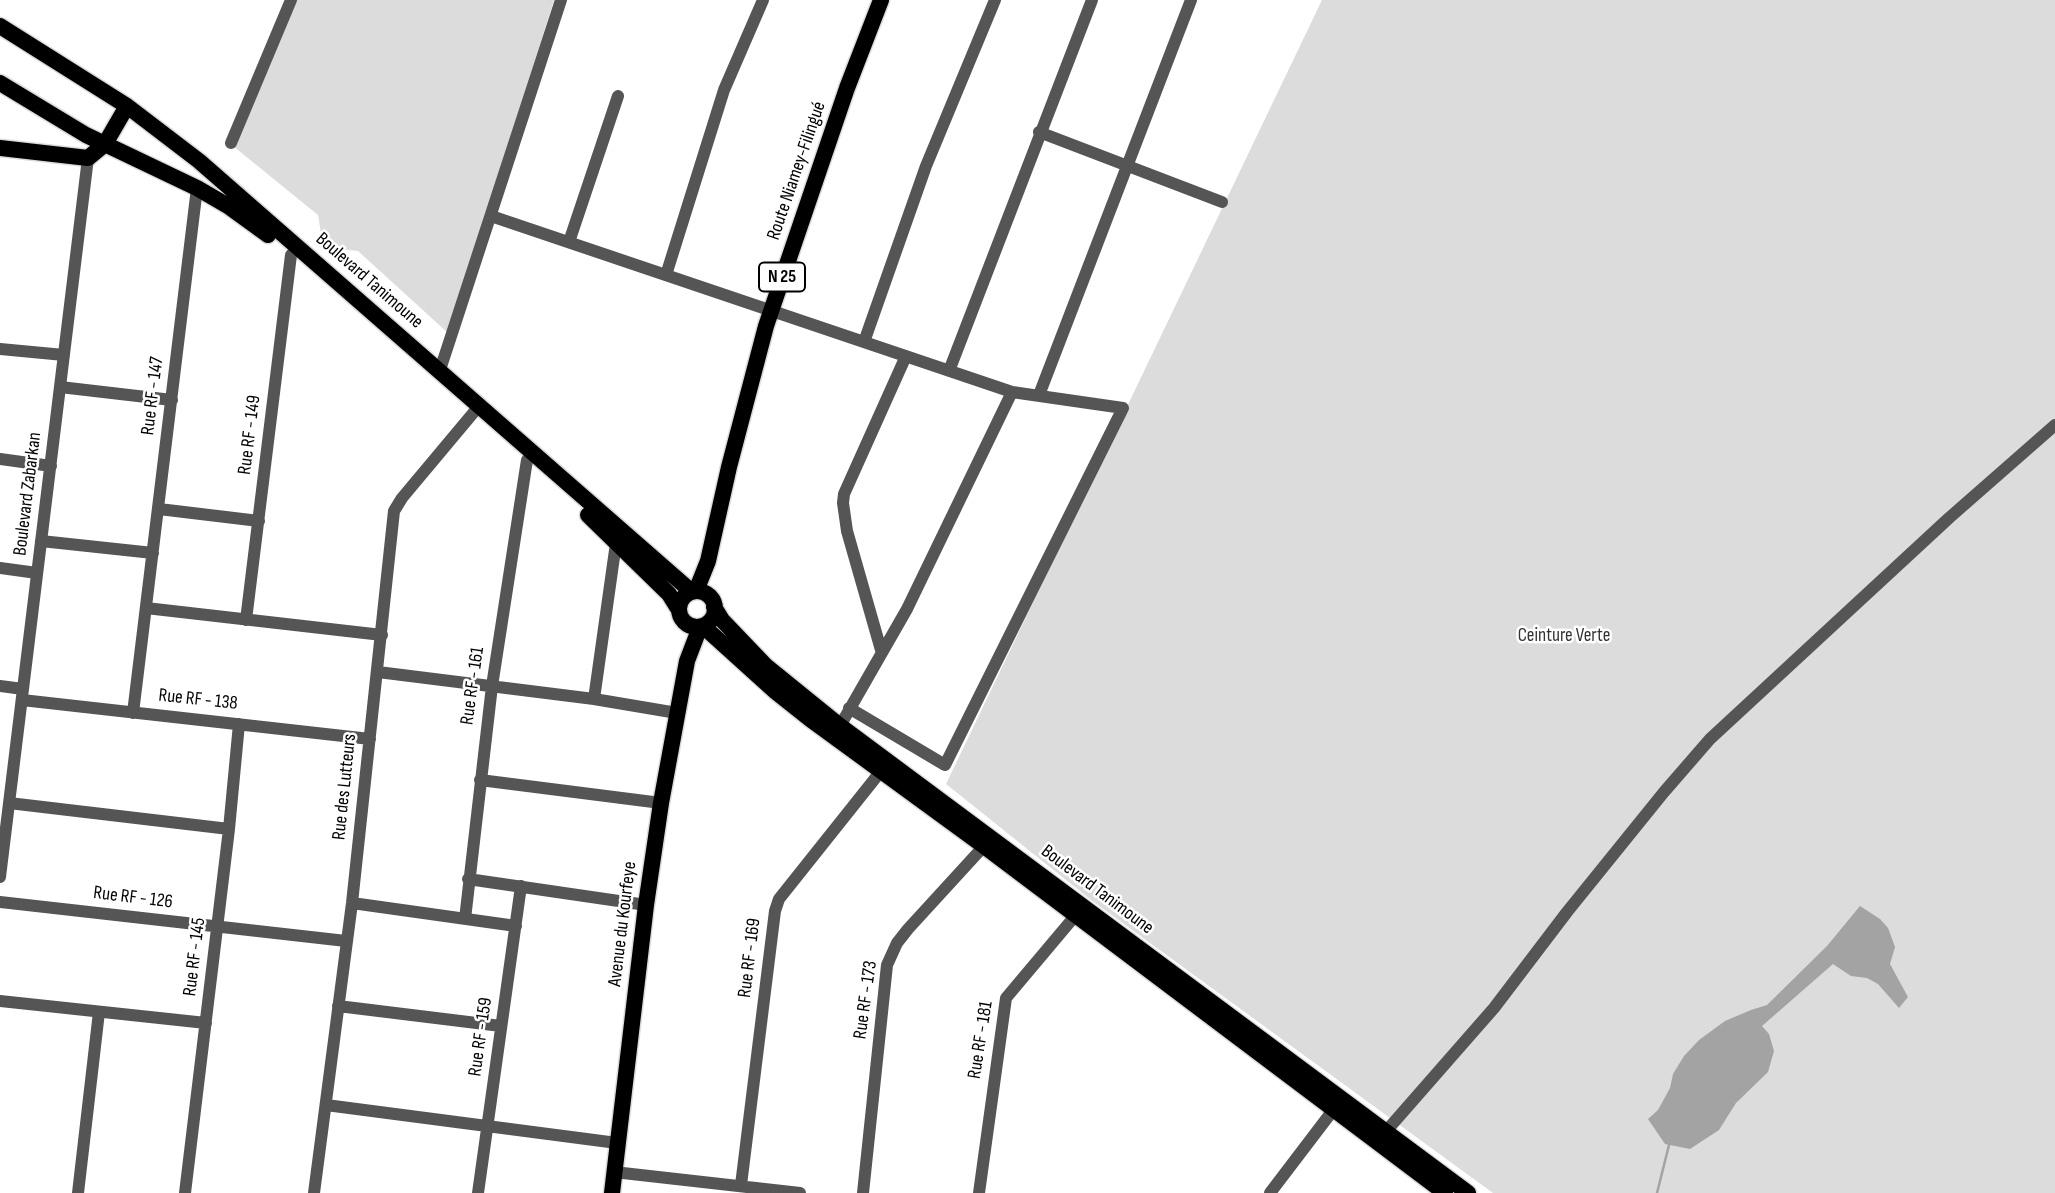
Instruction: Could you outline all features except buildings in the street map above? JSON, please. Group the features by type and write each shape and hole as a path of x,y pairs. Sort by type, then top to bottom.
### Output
{"main road":[{"name":"Route Niamey-Filingué","path":"694,592 708,561 729,467 771,311 847,88 881,0"},
{"name":"Boulevard Tanimoune","path":"0,26 127,106 199,161 694,592"},
{"name":"Boulevard Tanimoune","path":"0,83 66,123 197,188 242,214 474,412 618,543 669,594 681,615"},
{"path":"0,148 88,158 105,144 127,106"},
{"path":"653,559 684,571 695,570 708,561"},
{"name":"Route Niamey-Filingué","path":"708,561 713,603"},
{"path":"694,592 705,593 713,603 711,620 701,626 690,625 681,615 682,600 694,592"},
{"name":"Boulevard Tanimoune","path":"713,603 720,618 761,661 840,726 1054,892 1340,1102 1445,1193"},
{"name":"Avenue du Kourfeye","path":"681,615 687,661"},
{"name":"Boulevard Tanimoune","path":"701,626 793,706 984,846 1054,892 1075,916 1340,1102"},
{"name":"Avenue du Kourfeye","path":"612,1193 646,905 661,803 687,661 701,626"},
{"name":"Boulevard Tanimoune","path":"1381,1137 1468,1193"}],"street":[{"path":"231,143 292,0"},
{"path":"440,370 561,0"},
{"path":"666,275 724,90 763,0"},
{"path":"864,342 926,166 995,0"},
{"path":"949,371 1092,0"},
{"path":"1039,395 1191,0"},
{"path":"569,242 618,96"},
{"path":"1039,132 1222,202"},
{"name":"Boulevard Zabarkan","path":"0,877 88,158"},
{"name":"Rue RF - 147","path":"134,713 197,188"},
{"path":"491,216 1012,392 1092,406 1123,408 944,765 849,708"},
{"name":"Rue RF - 149","path":"246,620 291,255"},
{"path":"0,349 64,355"},
{"path":"881,650 847,531 843,503 844,494 906,356"},
{"path":"60,387 172,400"},
{"path":"840,726 881,650 907,609 1012,392"},
{"name":"Rue des Lutteurs","path":"314,1193 352,903 394,511 474,412"},
{"path":"1381,1137 1494,1008 1567,912 1710,739 1949,518 2055,425"},
{"path":"0,459 51,466"},
{"name":"Rue RF - 161","path":"465,919 492,686 527,460"},
{"path":"159,509 259,521"},
{"path":"41,541 153,553"},
{"path":"594,699 618,543"},
{"path":"0,568 37,573"},
{"path":"146,608 382,635"},
{"path":"378,672 594,699 677,713"},
{"name":"Rue RF - 138","path":"0,686 23,694 134,713 370,740"},
{"name":"Rue RF - 145","path":"185,1193 218,927 239,724"},
{"name":"Rue RF - 169","path":"741,1185 775,911 779,899 881,771"},
{"path":"480,780 661,803"},
{"path":"9,803 229,829"},
{"name":"Rue RF - 173","path":"863,1193 887,965 897,943 908,929 984,846"},
{"path":"468,879 646,905"},
{"name":"Rue RF - 159","path":"478,1193 521,886"},
{"name":"Rue RF - 126","path":"0,902 346,941"},
{"path":"352,903 516,926"},
{"name":"Rue RF - 181","path":"979,1193 1006,998 1075,916"},
{"path":"0,1001 206,1023"},
{"path":"338,1006 501,1026"},
{"path":"78,1193 99,1012"},
{"path":"1270,1193 1340,1102"},
{"path":"326,1105 617,1143"},
{"path":"614,1171 800,1193"}],"green space":[{"path":"296,0 554,0 448,333 358,251 340,249 321,233 318,215 233,146"},
{"name":"Ceinture Verte","path":"1322,0 2055,0 2055,1193 1493,1193 1091,900 946,784"}],"shaded area":[{"path":"1860,906 1880,919 1888,928 1895,947 1890,964 1908,997 1899,1008 1878,984 1867,978 1851,976 1833,964 1762,1026 1769,1034 1774,1051 1768,1072 1736,1103 1719,1130 1690,1149 1665,1144 1648,1119 1658,1110 1670,1088 1673,1074 1684,1056 1699,1040 1725,1021 1767,1005 1827,946"}],"waterway":[{"path":"1657,1193 1669,1145"}]}
